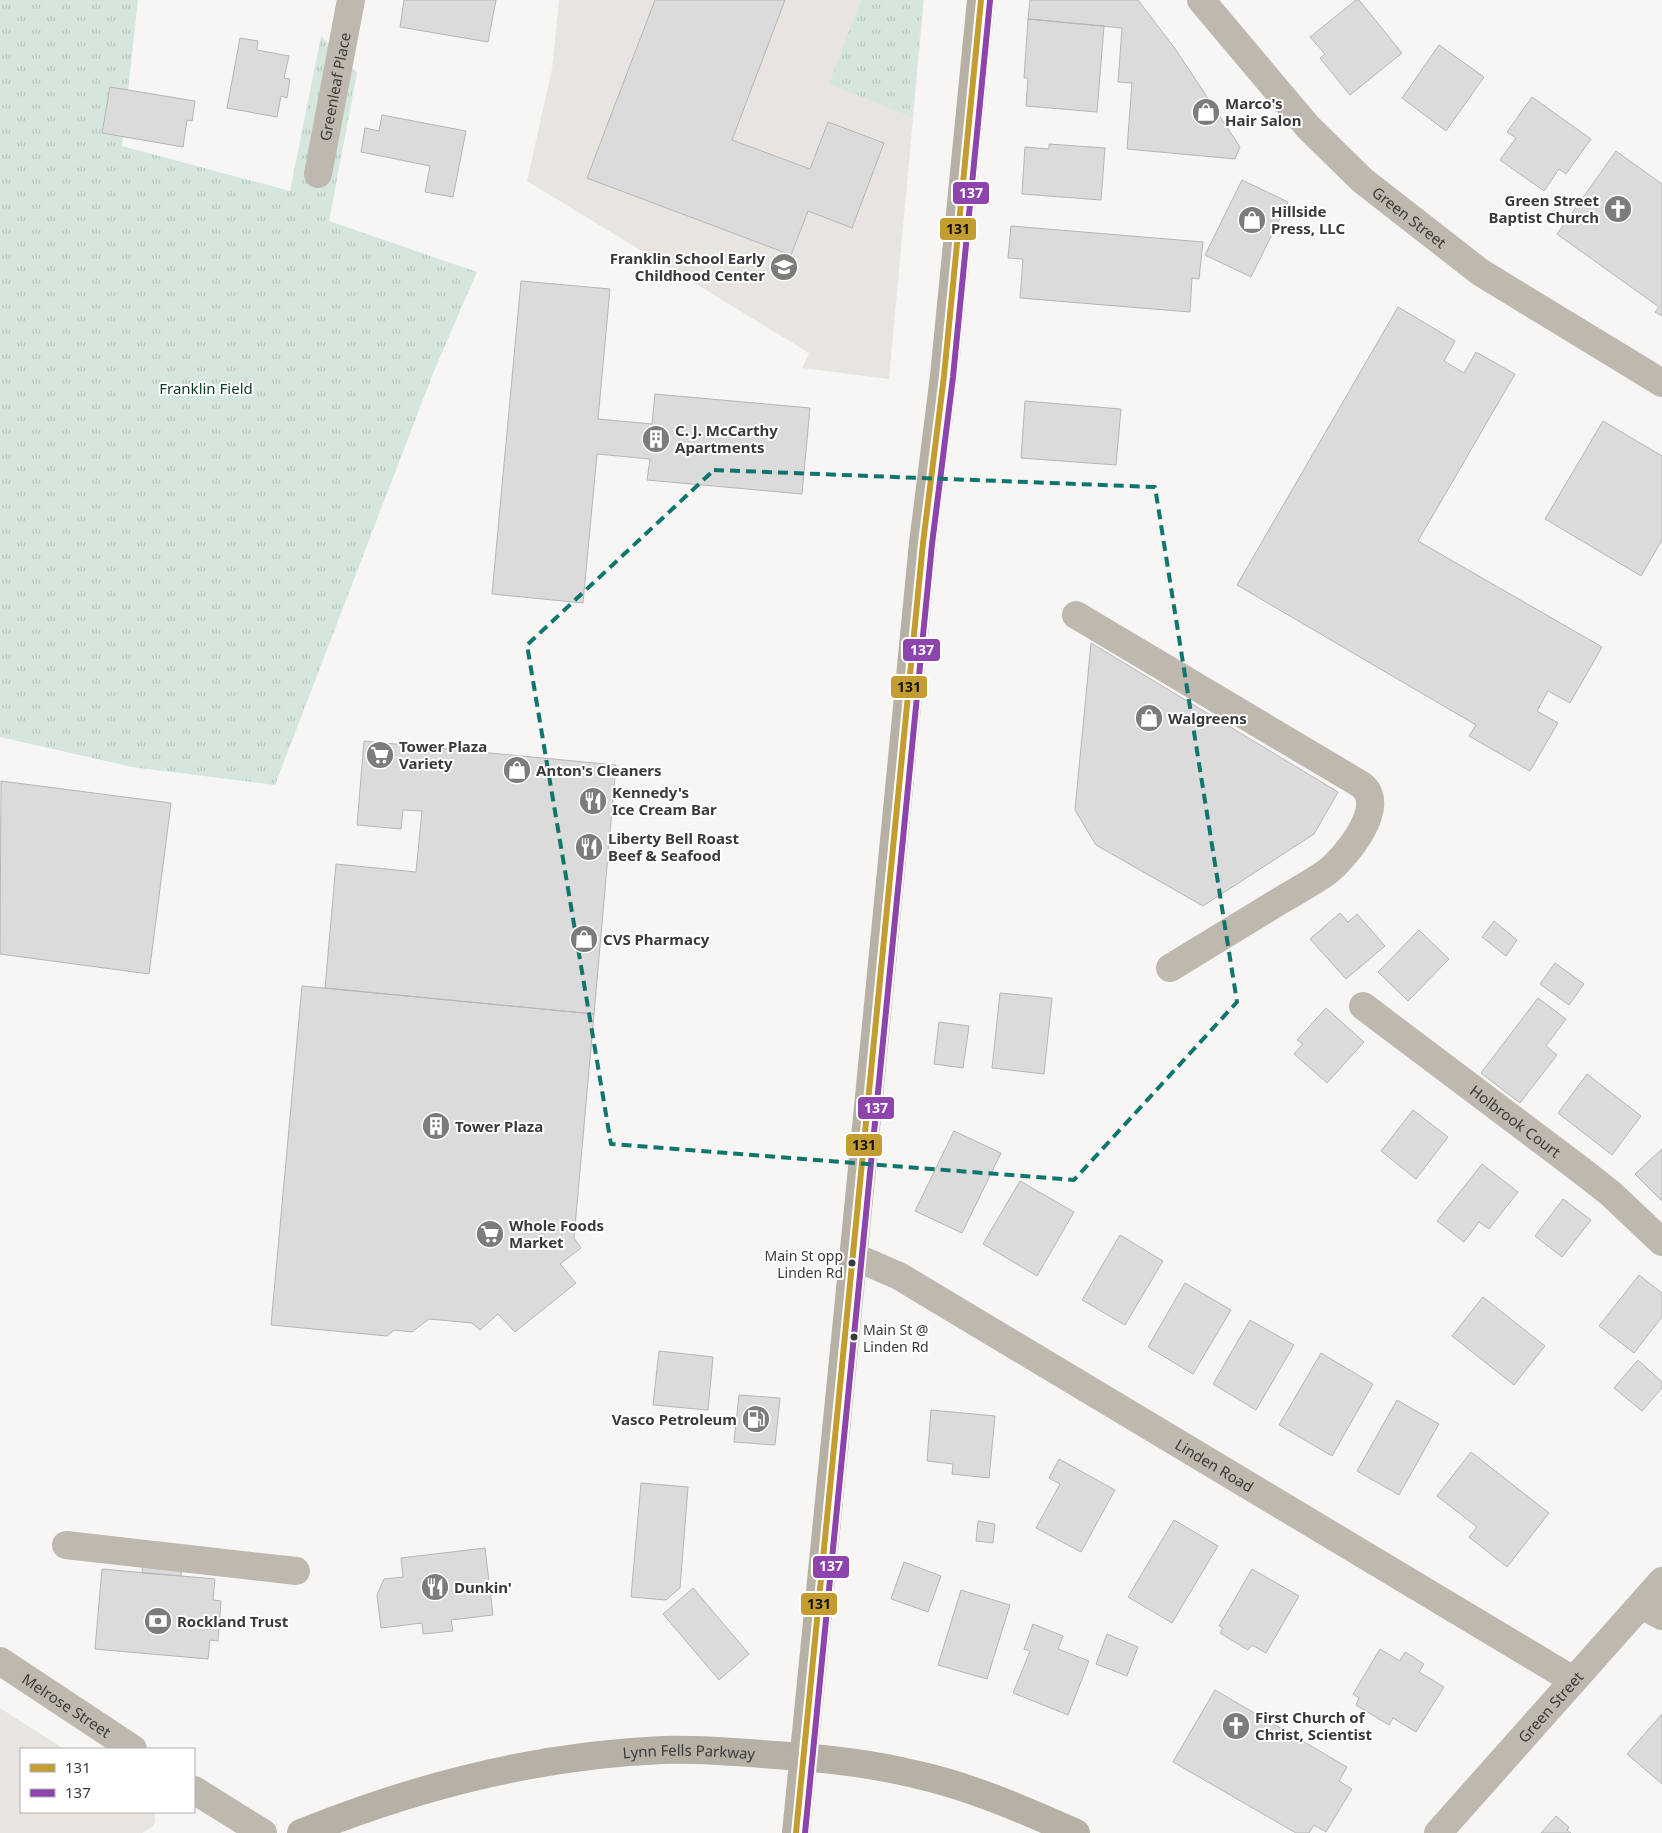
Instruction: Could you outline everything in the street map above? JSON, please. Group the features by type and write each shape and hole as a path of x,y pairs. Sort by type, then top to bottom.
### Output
{"main road":[{"path":"796,1833 922,543 944,376 981,0"},
{"name":"Lynn Fells Parkway","path":"301,1833 362,1810 440,1786 512,1770 571,1759 614,1754 696,1750 803,1757 868,1765 915,1774 948,1783 1043,1818 1076,1833"}],"street":[{"name":"Greenleaf Place","path":"318,174 351,0"},
{"name":"Green Street","path":"1201,0 1308,127 1362,180 1480,272 1662,383"},
{"path":"1076,615 1360,784 1367,790 1371,798 1369,812 1354,844 1327,872 1170,968"},
{"name":"Holbrook Court","path":"1363,1006 1610,1193 1662,1242"},
{"name":"Linden Road","path":"853,1256 898,1276 1573,1680"},
{"path":"66,1545 296,1570"},
{"name":"Green Street","path":"1438,1833 1573,1680 1651,1611 1662,1581"},
{"name":"Melrose Street","path":"0,1660 132,1748"},
{"path":"195,1791 263,1833"}],"highlighted area":[{"path":"714,470 1155,487 1237,1002 1074,1180 611,1144 527,645"}],"shaded area":[{"name":"Franklin School Early Childhood Center","path":"559,0 924,0 889,379 802,368 809,353 527,181 552,69"},
{"path":"0,1708 62,1748 20,1748 20,1813 154,1813 155,1821 153,1826 142,1833 0,1833"}],"green space":[{"name":"Franklin Field","path":"0,0 138,0 122,146 290,191 321,36 357,73 329,221 477,272 434,371 275,785 132,767 0,737"},
{"path":"861,0 923,0 912,117 829,84"}],"building":[{"path":"404,0 496,0 488,42 400,27"},
{"path":"655,0 785,0 732,140 810,169 828,122 884,143 852,228 808,211 791,255 587,178"},
{"path":"1030,0 1138,0 1176,50 1240,147 1235,159 1127,149 1132,83 1118,82 1122,28 1028,19"},
{"path":"1356,0 1359,0 1402,53 1350,95 1320,58 1325,54 1310,37"},
{"path":"1028,19 1104,26 1097,112 1026,106 1028,78 1024,78"},
{"path":"240,38 258,41 257,50 289,56 284,78 290,79 287,98 281,96 277,117 227,108"},
{"path":"1439,45 1484,77 1446,131 1402,98"},
{"path":"110,87 195,101 192,121 187,120 183,147 102,133"},
{"path":"1532,97 1591,139 1566,174 1559,169 1544,191 1500,160 1516,138 1507,132"},
{"path":"382,115 466,131 453,197 425,192 430,166 361,152 365,128 379,131"},
{"path":"1049,144 1105,148 1101,200 1022,194 1025,147 1049,149"},
{"name":"Green Street Baptist Church","path":"1616,151 1662,184 1662,316 1655,312 1659,307 1557,234"},
{"path":"1242,180 1288,202 1251,277 1205,255"},
{"path":"1011,226 1203,242 1199,279 1192,278 1190,312 1020,298 1023,259 1008,258"},
{"name":"C. J. McCarthy Apartments","path":"521,281 610,289 598,419 652,424 655,394 810,408 802,494 647,480 650,459 597,454 583,603 492,594"},
{"path":"1398,307 1455,341 1444,361 1464,373 1476,352 1515,374 1418,541 1602,647 1570,703 1548,691 1537,711 1558,723 1530,771 1469,736 1476,725 1237,585"},
{"path":"1025,401 1121,409 1116,465 1021,458"},
{"path":"1603,421 1662,456 1662,540 1641,576 1545,519"},
{"name":"Walgreens","path":"1091,643 1338,792 1314,834 1203,906 1096,845 1075,810"},
{"path":"364,741 616,765 594,1014 325,988 336,864 416,872 422,811 403,810 401,829 357,825"},
{"path":"1,781 171,803 149,974 0,954"},
{"path":"1340,913 1348,922 1357,914 1385,946 1346,979 1310,939"},
{"path":"1494,921 1517,940 1506,956 1482,937"},
{"path":"1419,930 1449,959 1408,1001 1378,972"},
{"path":"1555,963 1584,984 1569,1005 1540,984"},
{"name":"Tower Plaza","path":"302,986 594,1014 574,1238 581,1248 560,1264 576,1283 515,1332 498,1314 480,1330 472,1323 429,1319 412,1332 394,1330 387,1336 271,1325"},
{"path":"1000,993 1052,998 1044,1074 992,1068"},
{"path":"1538,998 1566,1019 1546,1046 1557,1055 1520,1103 1481,1073"},
{"path":"1326,1008 1364,1042 1327,1083 1294,1054 1303,1044 1297,1040"},
{"path":"939,1022 969,1026 963,1068 934,1064"},
{"path":"1587,1074 1641,1116 1612,1155 1558,1113"},
{"path":"1413,1110 1448,1137 1416,1179 1381,1151"},
{"path":"954,1131 1001,1153 962,1233 915,1211"},
{"path":"1662,1149 1662,1201 1635,1174"},
{"path":"1482,1164 1518,1192 1489,1229 1479,1222 1464,1242 1437,1221"},
{"path":"1020,1181 1074,1212 1037,1276 983,1244"},
{"path":"1563,1199 1591,1220 1562,1257 1535,1236"},
{"path":"1120,1235 1163,1261 1125,1325 1082,1300"},
{"path":"1639,1275 1662,1293 1662,1317 1634,1353 1599,1326"},
{"path":"1185,1283 1231,1310 1193,1374 1148,1347"},
{"path":"1483,1297 1545,1346 1514,1385 1452,1336"},
{"path":"1250,1320 1294,1345 1256,1410 1213,1384"},
{"path":"659,1351 713,1357 708,1410 653,1405"},
{"path":"1321,1353 1373,1384 1332,1456 1279,1425"},
{"path":"1638,1360 1662,1382 1662,1388 1642,1411 1614,1388"},
{"path":"739,1395 780,1398 775,1445 734,1442"},
{"path":"1397,1400 1439,1424 1399,1495 1357,1471"},
{"path":"931,1410 995,1416 989,1478 952,1474 953,1464 927,1461"},
{"path":"1471,1452 1549,1513 1507,1567 1469,1537 1477,1527 1437,1496"},
{"path":"1059,1459 1115,1490 1081,1552 1036,1528 1060,1484 1049,1478"},
{"path":"641,1483 688,1487 680,1588 666,1600 631,1597"},
{"path":"1174,1520 1218,1546 1172,1623 1128,1597"},
{"path":"978,1521 995,1524 993,1543 976,1541"},
{"path":"144,1548 184,1552 181,1576 142,1573"},
{"name":"Dunkin'","path":"485,1548 493,1615 451,1620 453,1631 423,1634 422,1623 381,1628 377,1595 384,1579 403,1577 401,1558"},
{"path":"904,1562 941,1576 928,1612 891,1599"},
{"name":"Rockland Trust","path":"102,1569 215,1579 213,1600 221,1601 218,1641 210,1640 208,1659 95,1649"},
{"path":"1252,1569 1299,1596 1266,1653 1252,1645 1248,1650 1220,1633 1223,1628 1219,1626"},
{"path":"693,1588 749,1654 719,1680 663,1614"},
{"path":"961,1590 1010,1605 987,1679 938,1665"},
{"path":"1033,1624 1063,1636 1058,1649 1089,1661 1068,1715 1013,1693 1030,1651 1024,1649"},
{"path":"1107,1634 1138,1647 1127,1676 1096,1664"},
{"path":"1380,1649 1400,1661 1405,1652 1424,1664 1419,1672 1444,1687 1416,1732 1393,1718 1389,1725 1356,1705 1359,1698 1353,1694"},
{"name":"First Church of Christ, Scientist","path":"1215,1690 1347,1767 1339,1781 1352,1789 1326,1832 1314,1825 1309,1833 1296,1833 1173,1762"},
{"path":"1662,1714 1662,1784 1627,1754"},
{"path":"1556,1816 1569,1827 1567,1830 1571,1833 1541,1833"}],"transit line":[{"name":"131","path":"796,1833 923,543 944,376 981,0"},
{"name":"137","path":"805,1833 932,544 953,377 990,1"}],"place":[{"name":"Marco's Hair Salon","path":"1206,112"},
{"name":"Green Street Baptist Church","path":"1618,209"},
{"name":"Hillside Press, LLC","path":"1252,220"},
{"name":"Franklin School Early Childhood Center","path":"784,267"},
{"name":"C. J. McCarthy Apartments","path":"656,439"},
{"name":"Walgreens","path":"1149,718"},
{"name":"Tower Plaza Variety","path":"380,755"},
{"name":"Anton's Cleaners","path":"517,770"},
{"name":"Kennedy's Ice Cream Bar","path":"593,801"},
{"name":"Liberty Bell Roast Beef & Seafood","path":"589,847"},
{"name":"CVS Pharmacy","path":"584,939"},
{"name":"Tower Plaza","path":"436,1126"},
{"name":"Whole Foods Market","path":"490,1234"},
{"name":"Main St opp Linden Rd","path":"852,1263"},
{"name":"Main St @ Linden Rd","path":"854,1337"},
{"name":"Vasco Petroleum","path":"756,1419"},
{"name":"Dunkin'","path":"435,1587"},
{"name":"Rockland Trust","path":"158,1621"},
{"name":"First Church of Christ, Scientist","path":"1236,1726"}]}
